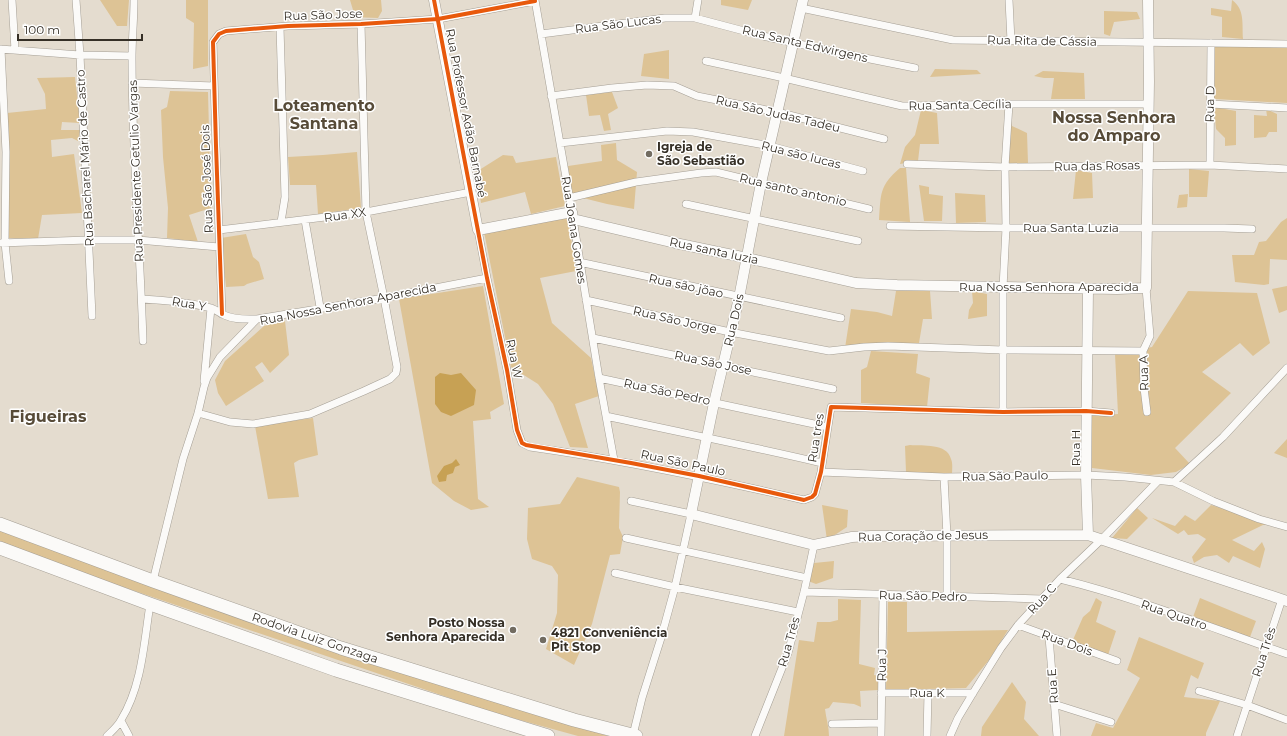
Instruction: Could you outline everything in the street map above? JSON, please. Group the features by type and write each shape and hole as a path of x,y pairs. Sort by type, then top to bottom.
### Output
{"highway":[{"name":"Rodovia Luiz Gonzaga","path":"0,524 153,581 341,648 574,720 634,736"},
{"name":"Rodovia Luiz Gonzaga","path":"0,548 150,604 336,670 548,736"}],"main road":[{"name":"Rua Professor Adão Barnabé","path":"434,0 478,230"},
{"name":"Rua Nossa Senhora Aparecida","path":"856,283 1003,288 1146,288 1148,0"},
{"name":"Rua Dois","path":"691,514 714,402 739,298 761,183 802,4"},
{"path":"478,230 572,216"},
{"name":"Rua santa luzia","path":"572,216 674,243 856,283"},
{"name":"Rua H","path":"1088,289 1086,411 1088,534"},
{"name":"Rua Coração de Jesus","path":"691,514 814,545 852,537 871,536 1088,534 1284,600"}],"street":[{"path":"12,0 15,50"},
{"name":"Rua Bacharel Mário de Castro","path":"76,0 80,54 92,316"},
{"name":"Rua Presidente Getulio Vargas","path":"134,0 132,83 143,341"},
{"path":"695,18 698,0"},
{"path":"1009,0 1011,41"},
{"name":"Rua São Jose","path":"213,42 219,34 226,31 438,19 535,1"},
{"name":"Rua Joana Gomes","path":"535,1 614,460"},
{"name":"Rua Rita de Cássia","path":"802,4 944,39 1287,44"},
{"name":"Rua São Lucas","path":"541,34 650,20 679,17 695,18"},
{"name":"Rua Santa Edwirgens","path":"695,18 763,36 915,68"},
{"path":"198,413 230,422 253,424 310,414 390,379 396,373 397,367 366,212 360,24"},
{"path":"280,27 285,197 281,222"},
{"name":"Rua São José Dois","path":"213,42 222,314"},
{"name":"Rua D","path":"1210,165 1211,43"},
{"path":"9,282 3,243 6,152 0,49 132,56"},
{"name":"Rua Santa Cecília","path":"706,61 786,78 902,106 1148,104"},
{"path":"132,83 214,86"},
{"name":"Rua São Judas Tadeu","path":"551,96 647,85 674,86 697,96 777,112 884,139"},
{"path":"1008,104 1005,167 1006,228 1003,288 1004,412 1086,411 1110,413"},
{"path":"1210,104 1287,108"},
{"name":"Rua são lucas","path":"560,143 667,131 693,132 770,146 863,171"},
{"name":"Rua das Rosas","path":"908,164 1005,167 1210,165 1287,169"},
{"name":"Rua santo antonio","path":"569,198 636,182 716,172 869,209"},
{"name":"Rua XX","path":"219,230 366,212 471,192"},
{"path":"686,204 858,241"},
{"path":"305,220 320,307"},
{"name":"Rua Santa Luzia","path":"890,226 1252,229"},
{"path":"478,230 487,278"},
{"path":"3,243 138,240 219,247"},
{"name":"Rua são jõao","path":"579,262 739,298 841,318"},
{"name":"Rua Nossa Senhora Aparecida","path":"153,581 183,458 198,413 204,387 213,367 220,357 257,319 320,307 384,298 487,278"},
{"name":"Rua W","path":"487,278 507,370 517,430 522,443"},
{"name":"Rua A","path":"1146,288 1150,336 1143,351 1144,388 1147,412"},
{"name":"Rua Y","path":"142,299 166,300 211,308 222,314 240,319 257,319"},
{"name":"Rua São Jorge","path":"586,300 730,332 829,351 888,346 1003,350 1143,351"},
{"path":"204,387 211,308"},
{"name":"Rua São Jose","path":"593,338 724,365 833,390"},
{"path":"1174,482 1223,437 1287,368"},
{"name":"Rua São Pedro","path":"599,378 828,427"},
{"name":"Rua tres","path":"821,472 831,407 1004,412"},
{"path":"606,416 822,463"},
{"name":"Rua São Paulo","path":"522,443 530,447 614,460 699,476 804,500 812,498 815,494 821,472 944,477 1086,475 1174,482 1213,501 1260,519 1287,527"},
{"path":"944,477 947,536 946,596"},
{"name":"Rua C","path":"950,736 958,718 973,693 1001,648 1018,625 1060,579 1158,481"},
{"path":"631,501 691,514"},
{"name":"Rua Dois","path":"634,736 647,681 662,638 684,551 691,514"},
{"path":"626,538 807,578"},
{"name":"Rua Três","path":"755,736 788,653 804,592 814,545"},
{"path":"615,573 798,612"},
{"name":"Rua Quatro","path":"1060,579 1137,602 1287,654"},
{"name":"Rua São Pedro","path":"804,592 1042,599"},
{"name":"Rua J","path":"881,736 883,595"},
{"name":"Rua Três","path":"1236,736 1266,647 1284,600"},
{"path":"107,736 121,721 130,703 140,671 150,604"},
{"name":"Rua Dois","path":"1018,625 1117,661"},
{"name":"Rua E","path":"1049,637 1057,736"},
{"path":"1199,690 1247,705 1287,720"},
{"name":"Rua K","path":"881,693 973,693"},
{"path":"927,736 928,693"},
{"path":"1054,704 1111,722"},
{"path":"121,721 129,736"},
{"path":"832,724 881,723"}],"shaded area":[{"path":"100,0 129,0 127,26 117,26"},
{"path":"186,0 208,0 208,66 193,69 194,23 186,18"},
{"path":"350,0 381,0 382,11 378,18 351,17 353,10"},
{"path":"721,0 752,0 748,10 721,5"},
{"path":"1232,0 1241,12 1243,22 1243,39 1222,37 1222,17 1211,15 1211,8 1231,11"},
{"path":"1104,11 1137,12 1140,19 1114,22 1110,36 1104,34"},
{"path":"1215,46 1287,47 1287,103 1214,99"},
{"path":"669,50 669,79 641,76 644,54"},
{"path":"935,69 977,70 981,74 930,77"},
{"path":"1043,71 1084,73 1085,99 1051,99 1054,78 1034,76"},
{"path":"75,77 80,123 62,122 61,130 80,130 78,141 72,138 51,140 52,157 74,154 82,213 42,215 38,239 9,238 7,113 46,109 45,94 37,78"},
{"path":"170,91 208,92 211,208 189,215 198,242 167,238 168,208 163,157 161,110 167,107"},
{"path":"612,92 618,108 608,114 611,130 604,131 600,115 589,116 586,95"},
{"path":"1214,107 1236,111 1236,145 1225,146 1225,138 1216,129"},
{"path":"1010,108 1012,126 1027,133 1028,163 1007,164"},
{"path":"1266,109 1277,114 1277,132 1269,132 1266,137 1254,138 1254,115 1267,116"},
{"path":"921,110 937,113 939,144 920,144 918,161 900,164 905,147 915,135"},
{"path":"616,143 617,160 637,172 634,209 571,195 568,166 602,161 601,145"},
{"path":"357,152 361,208 318,214 316,185 290,185 288,157"},
{"path":"503,155 513,156 516,163 556,157 565,206 531,214 525,192 481,203 476,172"},
{"path":"900,168 906,168 910,222 879,220 882,191 888,180"},
{"path":"1189,169 1209,171 1207,197 1189,197"},
{"path":"1076,170 1092,173 1093,198 1073,199"},
{"path":"919,185 929,187 929,194 943,196 942,221 924,221"},
{"path":"955,193 985,195 986,222 956,223"},
{"path":"1188,194 1187,207 1177,208 1179,195"},
{"path":"568,217 576,271 540,278 552,323 591,358 599,396 575,404 588,448 570,447 553,404 538,384 511,367 484,232"},
{"path":"1287,218 1287,260 1270,259 1269,284 1264,285 1235,282 1232,255 1254,255 1259,242 1266,241 1281,222"},
{"path":"246,234 253,257 259,262 264,279 244,286 226,287 221,238"},
{"path":"483,286 504,404 490,412 491,419 473,421 478,499 489,507 471,510 454,501 432,483 399,299"},
{"path":"1287,286 1287,310 1279,313 1272,289"},
{"path":"896,291 930,291 932,319 923,319 919,343 856,344 845,348 851,309 877,312 892,316"},
{"path":"972,291 987,294 987,316 968,319 969,310 973,303"},
{"path":"1188,291 1257,293 1270,343 1253,356 1240,343 1202,372 1231,393 1175,448 1190,464 1176,472 1151,475 1092,468 1092,416 1118,414 1115,354 1152,347"},
{"path":"285,321 289,355 270,373 262,362 255,367 264,381 226,406 218,393 215,380 225,361 264,326"},
{"path":"871,351 918,354 916,373 930,378 927,407 861,403 861,370 867,367"},
{"path":"440,373 451,375 461,373 476,390 474,405 451,416 441,412 435,404 435,377"},
{"path":"313,418 318,455 299,460 294,463 299,497 268,499 255,426"},
{"path":"1287,439 1287,458 1274,453"},
{"path":"905,446 934,446 945,450 949,454 952,461 952,475 906,472"},
{"path":"456,459 460,465 455,467 453,473 447,475 446,481 439,482 437,476 444,466 452,463"},
{"path":"577,477 619,487 619,528 623,537 620,554 610,555 592,624 574,665 546,649 557,613 558,575 552,566 532,559 527,539 528,508 560,504"},
{"path":"822,505 848,510 847,527 827,540"},
{"path":"1211,505 1271,524 1263,525 1232,540 1254,551 1262,542 1265,549 1260,568 1233,556 1229,563 1217,555 1204,557 1194,563 1192,557 1206,539 1198,534 1188,535 1184,530 1178,534 1152,518 1175,526 1185,515 1195,521"},
{"path":"1137,508 1148,518 1127,539 1112,538"},
{"path":"0,531 272,630 417,678 608,736 578,736 494,713 29,555 0,543"},
{"path":"834,561 833,578 816,584 808,581 814,563"},
{"path":"1096,598 1102,602 1096,622 1116,631 1108,655 1072,642 1083,617 1090,611"},
{"path":"1200,598 1256,621 1250,637 1193,617"},
{"path":"838,599 861,600 859,664 875,668 874,675 878,676 878,690 860,691 861,707 854,704 833,702 829,708 825,709 829,736 784,736 799,640 814,642 817,622 830,622 838,620"},
{"path":"888,602 907,602 907,632 1008,630 989,660 966,688 886,690"},
{"path":"1139,637 1204,663 1198,679 1191,675 1184,697 1220,701 1206,736 1091,736 1096,723 1113,728 1140,678 1127,670"},
{"path":"1012,682 1026,702 1024,719 1039,736 981,736 982,727"}],"cycle path":[{"path":"434,0 487,278 507,370 517,430 522,443 526,445 699,476 804,500 815,494 821,472 831,407 1003,412 1086,411 1111,413"},
{"path":"222,314 213,42 219,34 226,31 288,26 361,24 438,19 535,1"}],"place":[{"name":"Igreja de São Sebastião","path":"649,154"},
{"name":"Posto Nossa Senhora Aparecida","path":"513,630"},
{"name":"4821 Conveniência Pit Stop","path":"543,640"}],"district":[{"name":"Loteamento Santana","path":"324,114"},
{"name":"Nossa Senhora do Amparo","path":"1114,126"},
{"name":"Figueiras","path":"48,416"}]}
